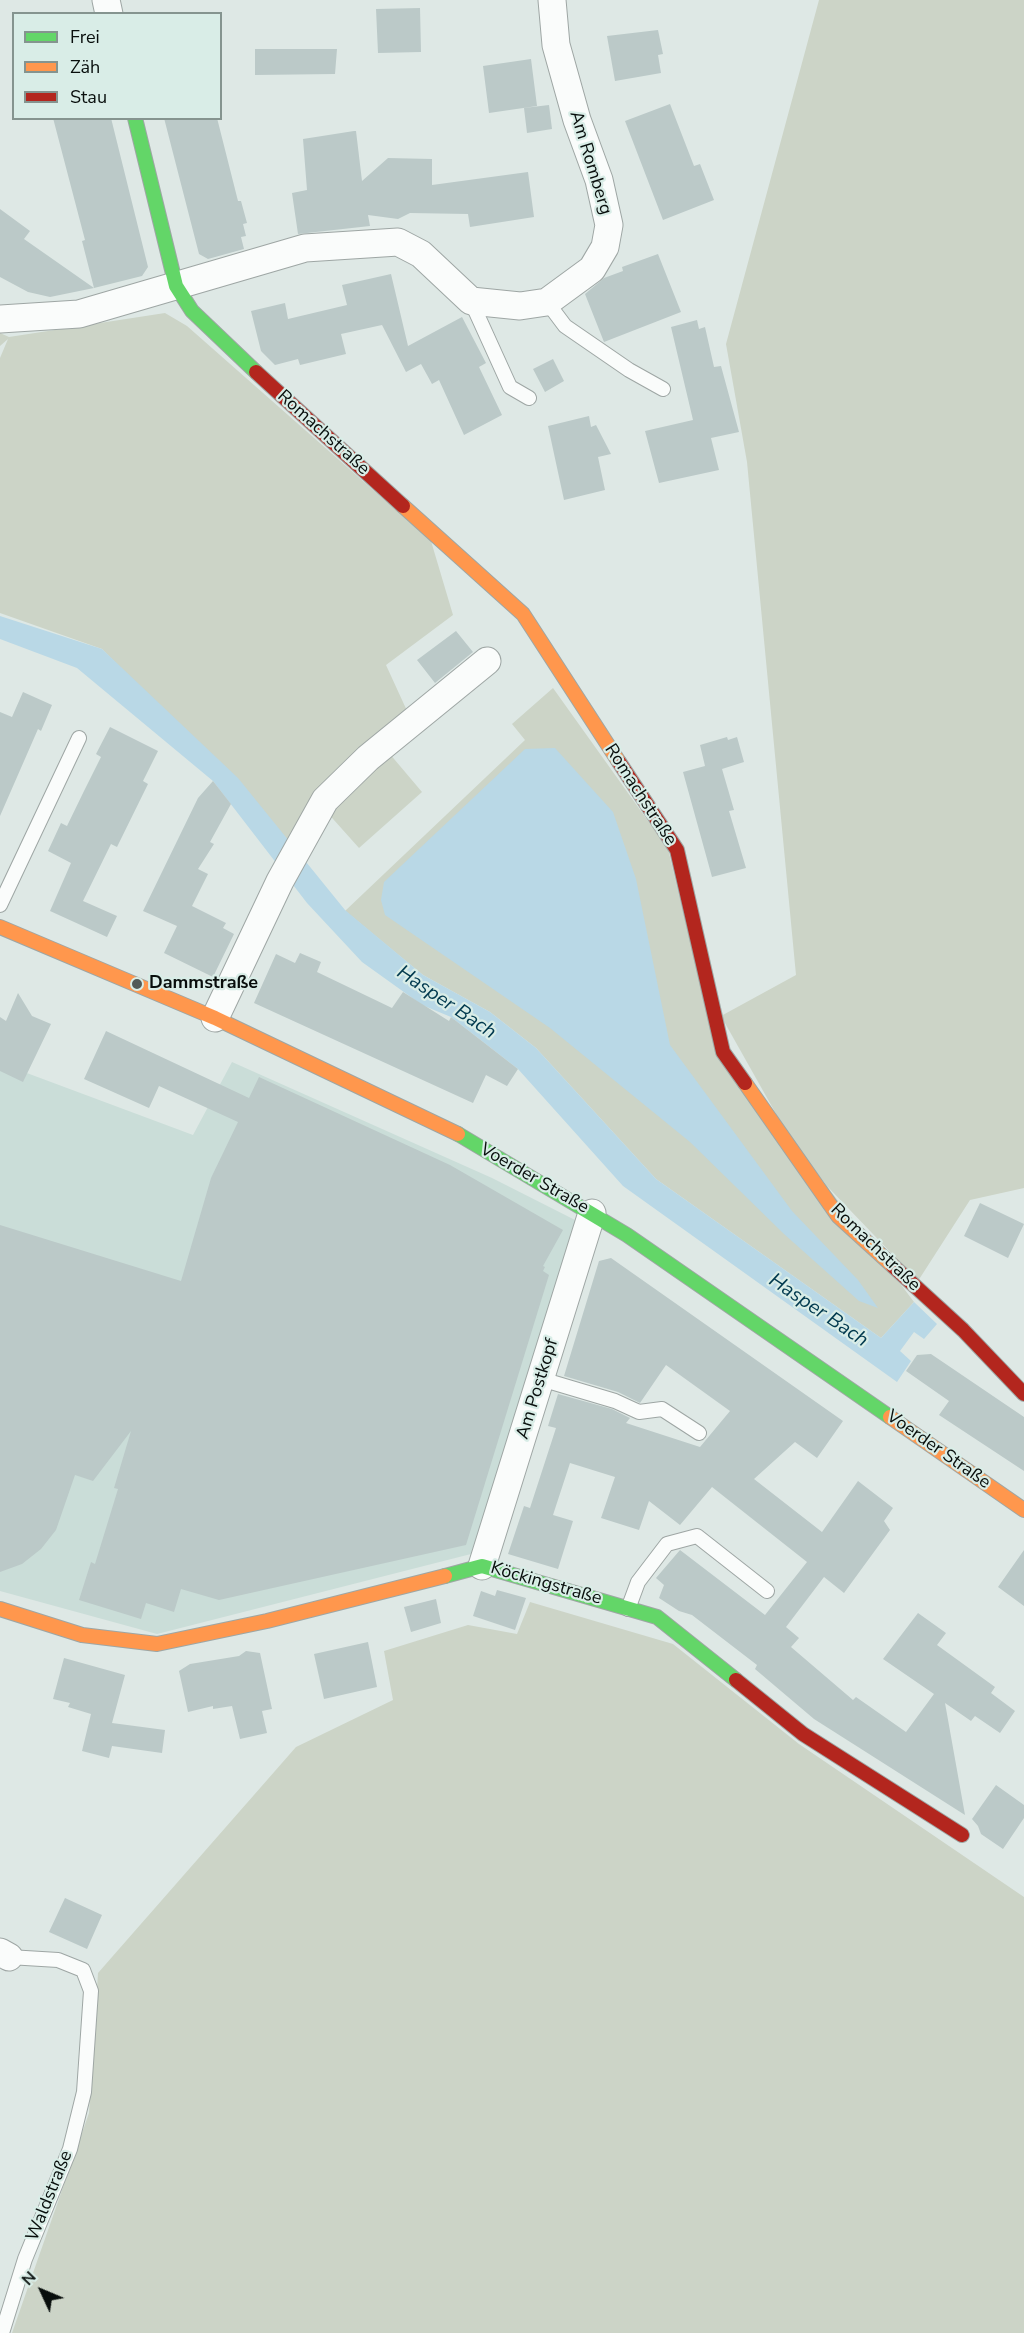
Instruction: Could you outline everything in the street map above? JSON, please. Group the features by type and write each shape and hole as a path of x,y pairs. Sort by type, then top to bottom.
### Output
{"street":[{"name":"Am Romberg","path":"547,302 592,269 605,247 609,225 599,180 577,120 556,45 552,0"},
{"name":"Romachstraße","path":"135,120 176,286 192,311 292,407 523,614 677,850 723,1052 838,1216 963,1330 1024,1394"},
{"path":"0,319 79,314 305,248 398,242 421,254 471,301 520,306 547,302"},
{"path":"215,1018 280,881 325,800 368,758 487,661"},
{"name":"Voerder Straße","path":"0,927 215,1018 466,1139 592,1213 1024,1510"},
{"name":"Am Postkopf","path":"482,1566 592,1213"},
{"name":"Köckingstraße","path":"0,1609 82,1635 157,1644 267,1621 482,1566 657,1617 803,1734 962,1835"}],"lane":[{"path":"471,301 510,387 529,398"},
{"path":"547,302 565,326 629,370 663,389"},
{"path":"0,905 79,738"},
{"path":"541,1379 615,1401 639,1412 662,1409 699,1432"},
{"path":"628,1609 638,1582 667,1544 697,1536 767,1591"},
{"name":"Waldstraße","path":"2,2333 25,2259 70,2149 84,2092 91,1990 83,1970 58,1960 5,1954"}],"shaded area":[{"path":"819,0 1024,0 1024,1188 970,1200 918,1281 802,1160 721,1016 796,975 747,462 726,344"},
{"path":"165,313 187,326 431,541 453,615 386,665 408,713 295,848 102,649 0,613 0,358 8,339 0,346 0,333 9,337"},
{"path":"553,688 668,849 712,1033 914,1302 881,1338 656,1179 536,1048 490,1012 423,975 345,911 525,740 512,724"},
{"path":"389,753 422,792 359,848 325,810"},
{"path":"232,1062 492,1178 579,1222 471,1554 157,1634 0,1591 0,1063 193,1135"},
{"path":"530,1602 673,1644 799,1744 1024,1897 1024,2333 12,2333 89,2113 98,1973 296,1747 393,1700 384,1651 468,1625 517,1634"}],"water":[{"name":"Hasper Bach","path":"0,616 102,649 238,778 345,910 423,975 490,1012 536,1048 656,1179 881,1338 914,1302 937,1324 924,1339 914,1332 900,1351 911,1361 897,1382 623,1186 518,1069 451,1017 422,1005 362,962 307,903 213,781 77,668 0,639"},
{"path":"555,748 613,812 636,879 670,1045 792,1211 858,1280 878,1308 859,1301 784,1234 690,1142 550,1028 385,915 381,900 384,882 525,749"}],"building":[{"path":"420,8 421,52 378,53 376,9"},
{"path":"658,30 663,54 658,55 661,73 615,81 607,36"},
{"path":"255,49 337,49 335,74 255,75"},
{"path":"531,59 537,106 489,113 483,66"},
{"path":"670,104 694,166 700,164 714,200 663,220 625,121"},
{"path":"549,105 552,129 527,133 524,108"},
{"path":"54,120 111,120 148,267 142,276 94,288 82,241 85,240"},
{"path":"165,120 218,120 238,201 241,201 247,223 243,224 246,236 241,237 244,249 208,259 199,254"},
{"path":"356,131 362,181 388,158 432,159 432,185 528,172 534,217 470,227 468,214 410,213 398,219 368,215 370,226 298,234 292,193 307,190 303,139"},
{"path":"0,209 30,231 24,239 94,288 50,297 28,292 0,277"},
{"path":"658,254 681,312 604,342 585,294 604,278 623,271 622,267"},
{"path":"391,274 408,346 462,317 486,363 479,367 502,415 464,435 439,380 432,384 421,364 406,372 382,325 341,334 346,354 300,365 298,359 275,365 261,351 251,311 285,303 288,319 347,305 342,285"},
{"path":"697,320 699,329 705,327 714,367 721,366 739,432 711,438 719,470 659,483 645,431 693,420 671,327"},
{"path":"553,359 564,381 545,392 533,369"},
{"path":"589,416 591,427 596,425 611,454 598,457 605,490 564,500 548,426"},
{"path":"456,631 473,652 435,683 417,660"},
{"path":"23,692 52,705 41,731 38,729 0,816 0,712 12,717"},
{"path":"110,727 158,751 143,781 148,784 117,847 111,844 83,901 117,916 107,937 50,911 71,863 48,851 61,823 67,826 101,757 96,754"},
{"path":"727,737 728,740 737,737 744,762 722,769 734,810 729,811 746,868 712,877 683,772 705,766 700,745"},
{"path":"213,781 231,804 210,842 214,844 198,869 208,874 192,906 226,923 223,928 234,934 213,977 164,953 177,926 143,911 198,798"},
{"path":"300,953 321,962 317,972 392,1008 403,992 449,1021 451,1017 518,1069 507,1086 486,1075 473,1103 254,1003 276,954 295,963"},
{"path":"18,993 32,1016 51,1024 23,1082 0,1071 0,1017 6,1021"},
{"path":"106,1031 249,1098 259,1077 450,1165 563,1230 543,1266 545,1267 543,1271 549,1275 466,1545 219,1600 181,1589 174,1612 146,1603 141,1619 79,1600 91,1562 95,1564 118,1489 114,1488 131,1431 93,1481 75,1475 56,1530 41,1549 22,1564 0,1572 0,1225 181,1281 211,1178 238,1122 159,1086 149,1108 84,1079"},
{"path":"980,1203 1024,1224 1008,1258 964,1236"},
{"path":"611,1258 843,1421 817,1458 795,1442 754,1479 822,1532 858,1481 893,1508 884,1521 890,1530 844,1593 824,1577 786,1627 799,1638 791,1647 853,1700 856,1697 906,1732 934,1694 883,1659 918,1613 946,1633 937,1645 995,1687 991,1693 1015,1711 1000,1733 975,1716 971,1721 945,1703 965,1815 814,1719 755,1669 757,1665 692,1615 679,1611 659,1598 664,1585 656,1578 680,1550 765,1615 807,1562 712,1487 680,1525 649,1501 639,1530 601,1518 615,1477 570,1463 553,1515 573,1521 558,1569 508,1554 524,1506 530,1508 556,1428 548,1426 558,1394 612,1409 630,1418 626,1423 700,1447 730,1411 666,1365 640,1403 618,1392 564,1376 599,1261"},
{"path":"931,1354 1024,1417 1024,1471 939,1415 949,1401 906,1371 917,1355"},
{"path":"1024,1550 1024,1606 998,1587"},
{"path":"497,1590 526,1598 515,1630 473,1616 481,1591 495,1596"},
{"path":"436,1599 441,1623 411,1632 404,1607"},
{"path":"368,1642 377,1687 324,1699 314,1654"},
{"path":"246,1651 260,1653 272,1709 262,1711 267,1733 240,1739 232,1706 213,1709 213,1706 188,1712 179,1671 190,1664 239,1656"},
{"path":"64,1658 125,1675 112,1723 165,1730 162,1753 112,1746 109,1758 82,1751 91,1714 68,1707 70,1703 53,1699"},
{"path":"996,1785 1024,1805 1024,1818 1003,1849 981,1834 972,1819"},
{"path":"65,1898 102,1915 87,1949 49,1932"}],"traffic: fast":[{"path":"135,120 176,286 192,311 256,372"},
{"path":"458,1134 627,1235 890,1417"},
{"path":"445,1576 482,1566 657,1617 736,1680"}],"traffic: slow":[{"path":"403,506 523,614 619,762"},
{"path":"0,927 215,1018 458,1134"},
{"path":"745,1083 838,1216 893,1266"},
{"path":"890,1417 1024,1510"},
{"path":"0,1609 82,1635 157,1644 267,1621 445,1576"}],"traffic: jam":[{"path":"256,372 403,506"},
{"path":"619,762 677,850 723,1052 745,1083"},
{"path":"893,1266 963,1330 1024,1394"},
{"path":"736,1680 803,1734 962,1835"}],"place":[{"name":"Dammstraße","path":"137,984"}]}
